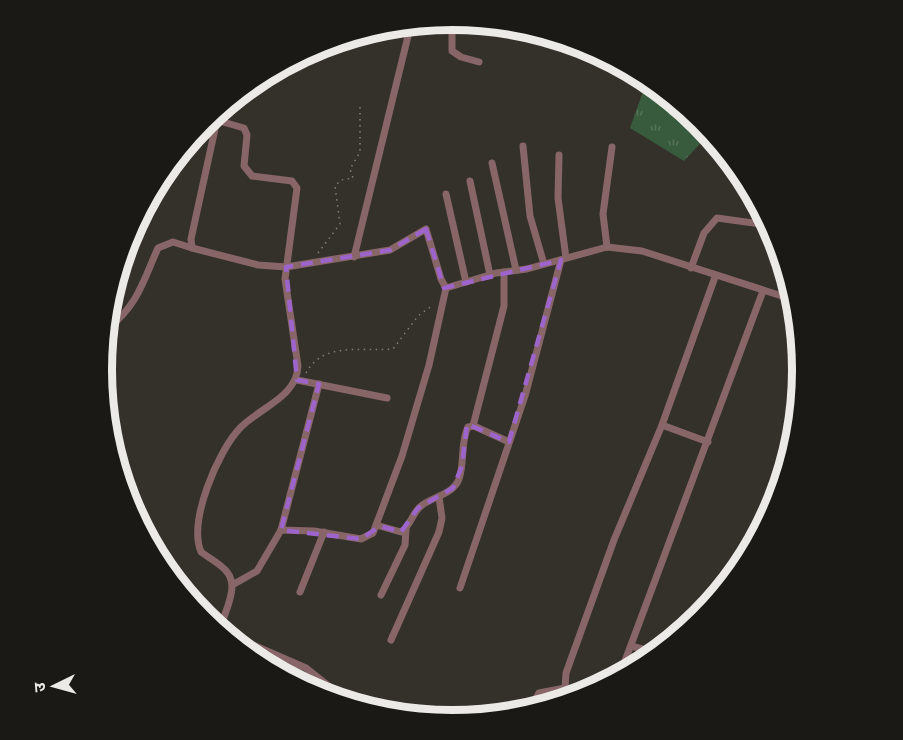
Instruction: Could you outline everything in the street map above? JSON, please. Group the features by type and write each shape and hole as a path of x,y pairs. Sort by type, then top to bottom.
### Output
{"street":[{"path":"452,30 452,51 461,57 479,62"},
{"path":"354,257 409,33"},
{"path":"220,121 244,128 247,135 244,166 252,176 296,183 297,201 286,267 287,297 298,366 297,380 286,392 238,429 229,442 204,497 197,531 198,545 201,552 231,576 234,584 222,621"},
{"path":"192,248 191,238 211,130"},
{"path":"523,146 530,216 544,264"},
{"path":"607,247 603,214 612,147"},
{"path":"460,588 509,442 563,259 558,198 558,154"},
{"path":"492,163 516,270"},
{"path":"470,181 490,275"},
{"path":"446,194 466,282"},
{"path":"691,268 704,233 717,218 758,224"},
{"path":"115,323 130,308 143,288 158,248 173,242 258,265 286,267 390,250 418,231 427,229 441,279 446,288 429,365 402,456 376,525 369,537 361,539 324,532 281,530"},
{"path":"446,288 607,247 642,251 715,277 784,298"},
{"path":"381,595 405,545 406,529 418,508 453,488 458,482 465,433 473,426 504,306 504,272"},
{"path":"536,699 539,693 565,688 566,673 614,540 662,425 715,277"},
{"path":"625,662 764,291"},
{"path":"297,380 387,398"},
{"path":"234,584 257,571 281,530 319,384"},
{"path":"662,425 708,441"},
{"path":"473,426 509,442"},
{"path":"391,640 439,532 442,523 439,497"},
{"path":"376,525 396,531 406,529"},
{"path":"300,592 324,532"},
{"path":"250,644 306,668 331,688"},
{"path":"631,646 645,650"}],"path":[{"path":"310,264 340,224 335,186 341,180 353,178 350,169 360,152 360,106"},
{"path":"297,380 305,375 313,361 325,353 393,349 418,316 434,304"}],"highlighted area":[{"path":"426,229 444,288 561,260 509,442 467,424 462,466 453,488 418,508 401,532 380,526 361,539 281,530 319,384 297,380 286,267 390,250"}],"green space":[{"path":"644,90 676,114 702,141 684,161 630,128"}]}
